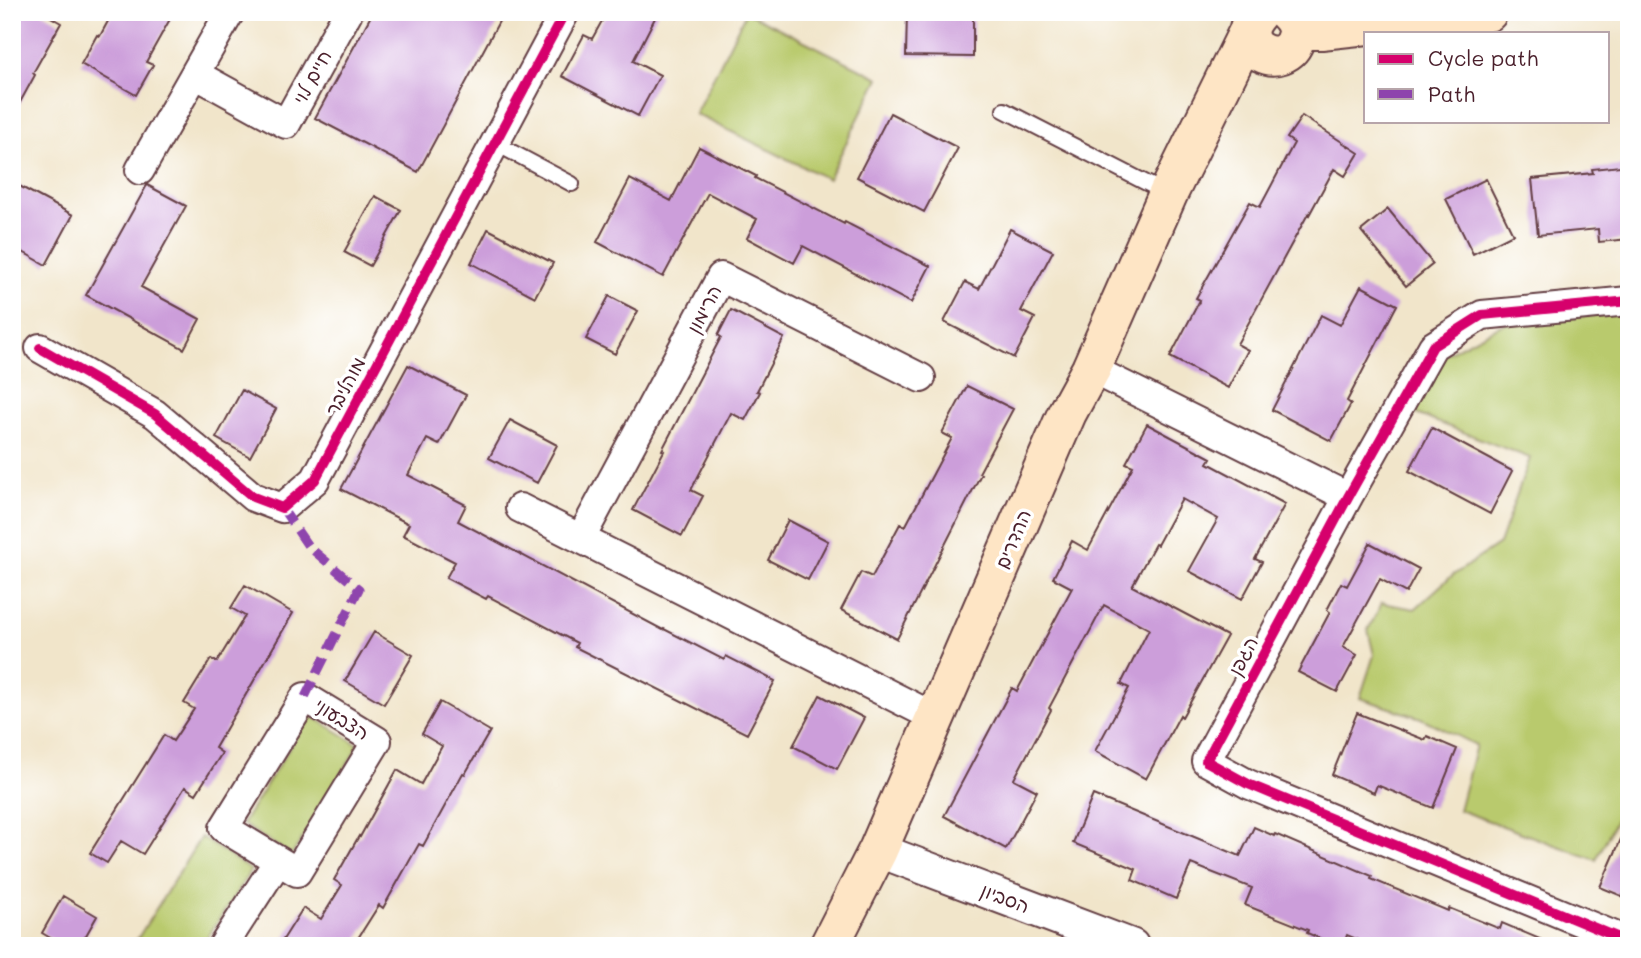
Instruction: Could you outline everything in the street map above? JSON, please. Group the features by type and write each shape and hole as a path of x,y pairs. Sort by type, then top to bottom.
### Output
{"main road":[{"path":"1273,29 1321,30 1488,12"},
{"name":"ההדרים","path":"829,946 878,850 1067,414 1091,369 1168,194 1199,132 1273,29"}],"street":[{"path":"140,170 230,12"},
{"name":"חיים לוי","path":"195,74 286,124 348,12"},
{"name":"מוהליבר","path":"40,348 155,414 253,496 282,508 314,480 565,12"},
{"name":"הרימון","path":"581,538 721,278 921,378"},
{"name":"הגפן","path":"1629,300 1482,315 1433,346 1348,497 1206,761 1248,784 1629,942"},
{"path":"1091,369 1348,497"},
{"path":"520,509 936,718"},
{"name":"הצבעוני","path":"305,697 377,741 297,872 278,861 224,828 305,697"},
{"name":"הסביון","path":"878,850 1132,946"},
{"path":"223,946 278,861"}],"lane":[{"path":"1004,110 1168,194"},
{"path":"495,143 572,184"}],"green space":[{"path":"746,12 879,78 828,179 695,114"},
{"path":"1629,312 1629,823 1617,818 1596,860 1459,810 1476,745 1421,718 1360,698 1374,655 1368,630 1382,603 1415,609 1449,578 1499,544 1530,458 1411,412 1442,356 1503,324"},
{"path":"310,715 359,745 292,855 242,824"},
{"path":"201,837 251,870 202,946 133,946"}],"building":[{"path":"12,12 42,12 61,23 12,117"},
{"path":"113,12 174,12 146,62 153,65 136,95 81,64"},
{"path":"373,12 504,12 418,172 315,118"},
{"path":"607,12 658,12 633,61 660,75 638,116 562,76 584,35 592,39"},
{"path":"907,12 973,12 973,57 906,56"},
{"path":"890,113 958,148 924,212 857,177"},
{"path":"1302,116 1359,153 1345,176 1334,169 1308,214 1237,344 1248,350 1228,388 1170,357 1200,300 1196,298 1250,202 1260,207 1294,143 1287,138"},
{"path":"699,147 930,266 911,303 803,246 794,263 747,238 757,219 708,193 663,277 597,242 630,179 671,201"},
{"path":"1629,165 1629,239 1599,242 1598,229 1538,235 1532,179 1593,173 1592,169"},
{"path":"1486,179 1513,234 1473,254 1446,199"},
{"path":"12,182 73,215 46,265 12,246"},
{"path":"147,185 186,206 141,287 200,319 184,349 86,295"},
{"path":"375,196 401,210 370,266 344,252"},
{"path":"1388,209 1433,264 1406,286 1361,231"},
{"path":"488,229 553,263 535,297 471,263"},
{"path":"1010,229 1053,251 1021,311 1035,318 1014,358 944,322 965,282 979,289"},
{"path":"1361,286 1397,305 1347,401 1351,404 1331,441 1272,410 1321,315 1340,325"},
{"path":"609,296 638,311 615,354 586,339"},
{"path":"731,310 784,338 745,420 731,413 691,490 703,496 682,536 633,510 721,337 718,335"},
{"path":"408,365 466,395 439,445 427,439 408,475 466,505 458,521 663,630 724,660 726,656 775,681 747,734 575,647 577,643 488,596 486,599 446,578 455,562 403,535 409,524 341,489"},
{"path":"967,386 1013,409 897,639 841,610 861,572 872,577 900,524 905,527 952,438 942,433"},
{"path":"242,390 276,409 250,457 216,438"},
{"path":"510,420 557,445 537,483 489,458"},
{"path":"1147,424 1211,458 1208,463 1285,504 1255,559 1262,562 1242,599 1189,571 1218,519 1182,499 1132,586 1227,636 1146,779 1095,751 1129,688 1121,684 1149,629 1104,605 1014,779 1037,791 1006,849 944,816 1012,688 1017,691 1072,588 1053,578 1072,541 1088,550 1133,466 1126,463"},
{"path":"1432,428 1512,471 1490,514 1409,471"},
{"path":"788,520 828,541 808,580 768,560"},
{"path":"1370,543 1419,569 1406,593 1380,579 1343,647 1357,655 1337,692 1298,672 1330,612 1327,610 1341,583 1347,586"},
{"path":"245,585 293,613 215,748 222,753 196,794 185,787 143,854 121,841 107,863 90,853 164,735 173,741 194,709 184,703 211,659 217,662 245,616 231,608"},
{"path":"374,632 413,655 384,704 345,681"},
{"path":"820,695 864,718 837,769 793,746"},
{"path":"440,702 490,731 465,774 463,773 423,846 419,844 383,908 379,905 353,946 279,946 303,908 321,919 342,885 334,880 397,770 421,784 442,746 422,734"},
{"path":"1357,713 1425,740 1427,736 1457,749 1433,808 1377,785 1374,793 1332,775"},
{"path":"1093,795 1240,856 1254,827 1448,911 1449,908 1500,929 1502,923 1556,946 1373,946 1347,935 1343,946 1338,946 1307,933 1308,930 1245,905 1252,888 1191,864 1176,899 1132,880 1136,869 1073,843"},
{"path":"1629,821 1629,899 1600,887"},
{"path":"63,896 97,916 80,946 64,946 42,933"}],"marked path":[{"path":"282,508 308,546 359,589 305,697"}],"cycle path":[{"path":"40,348 155,414 253,497 282,508 315,480 565,12"},
{"path":"1629,301 1482,315 1433,346 1348,497 1206,761 1248,784 1629,942"}]}
